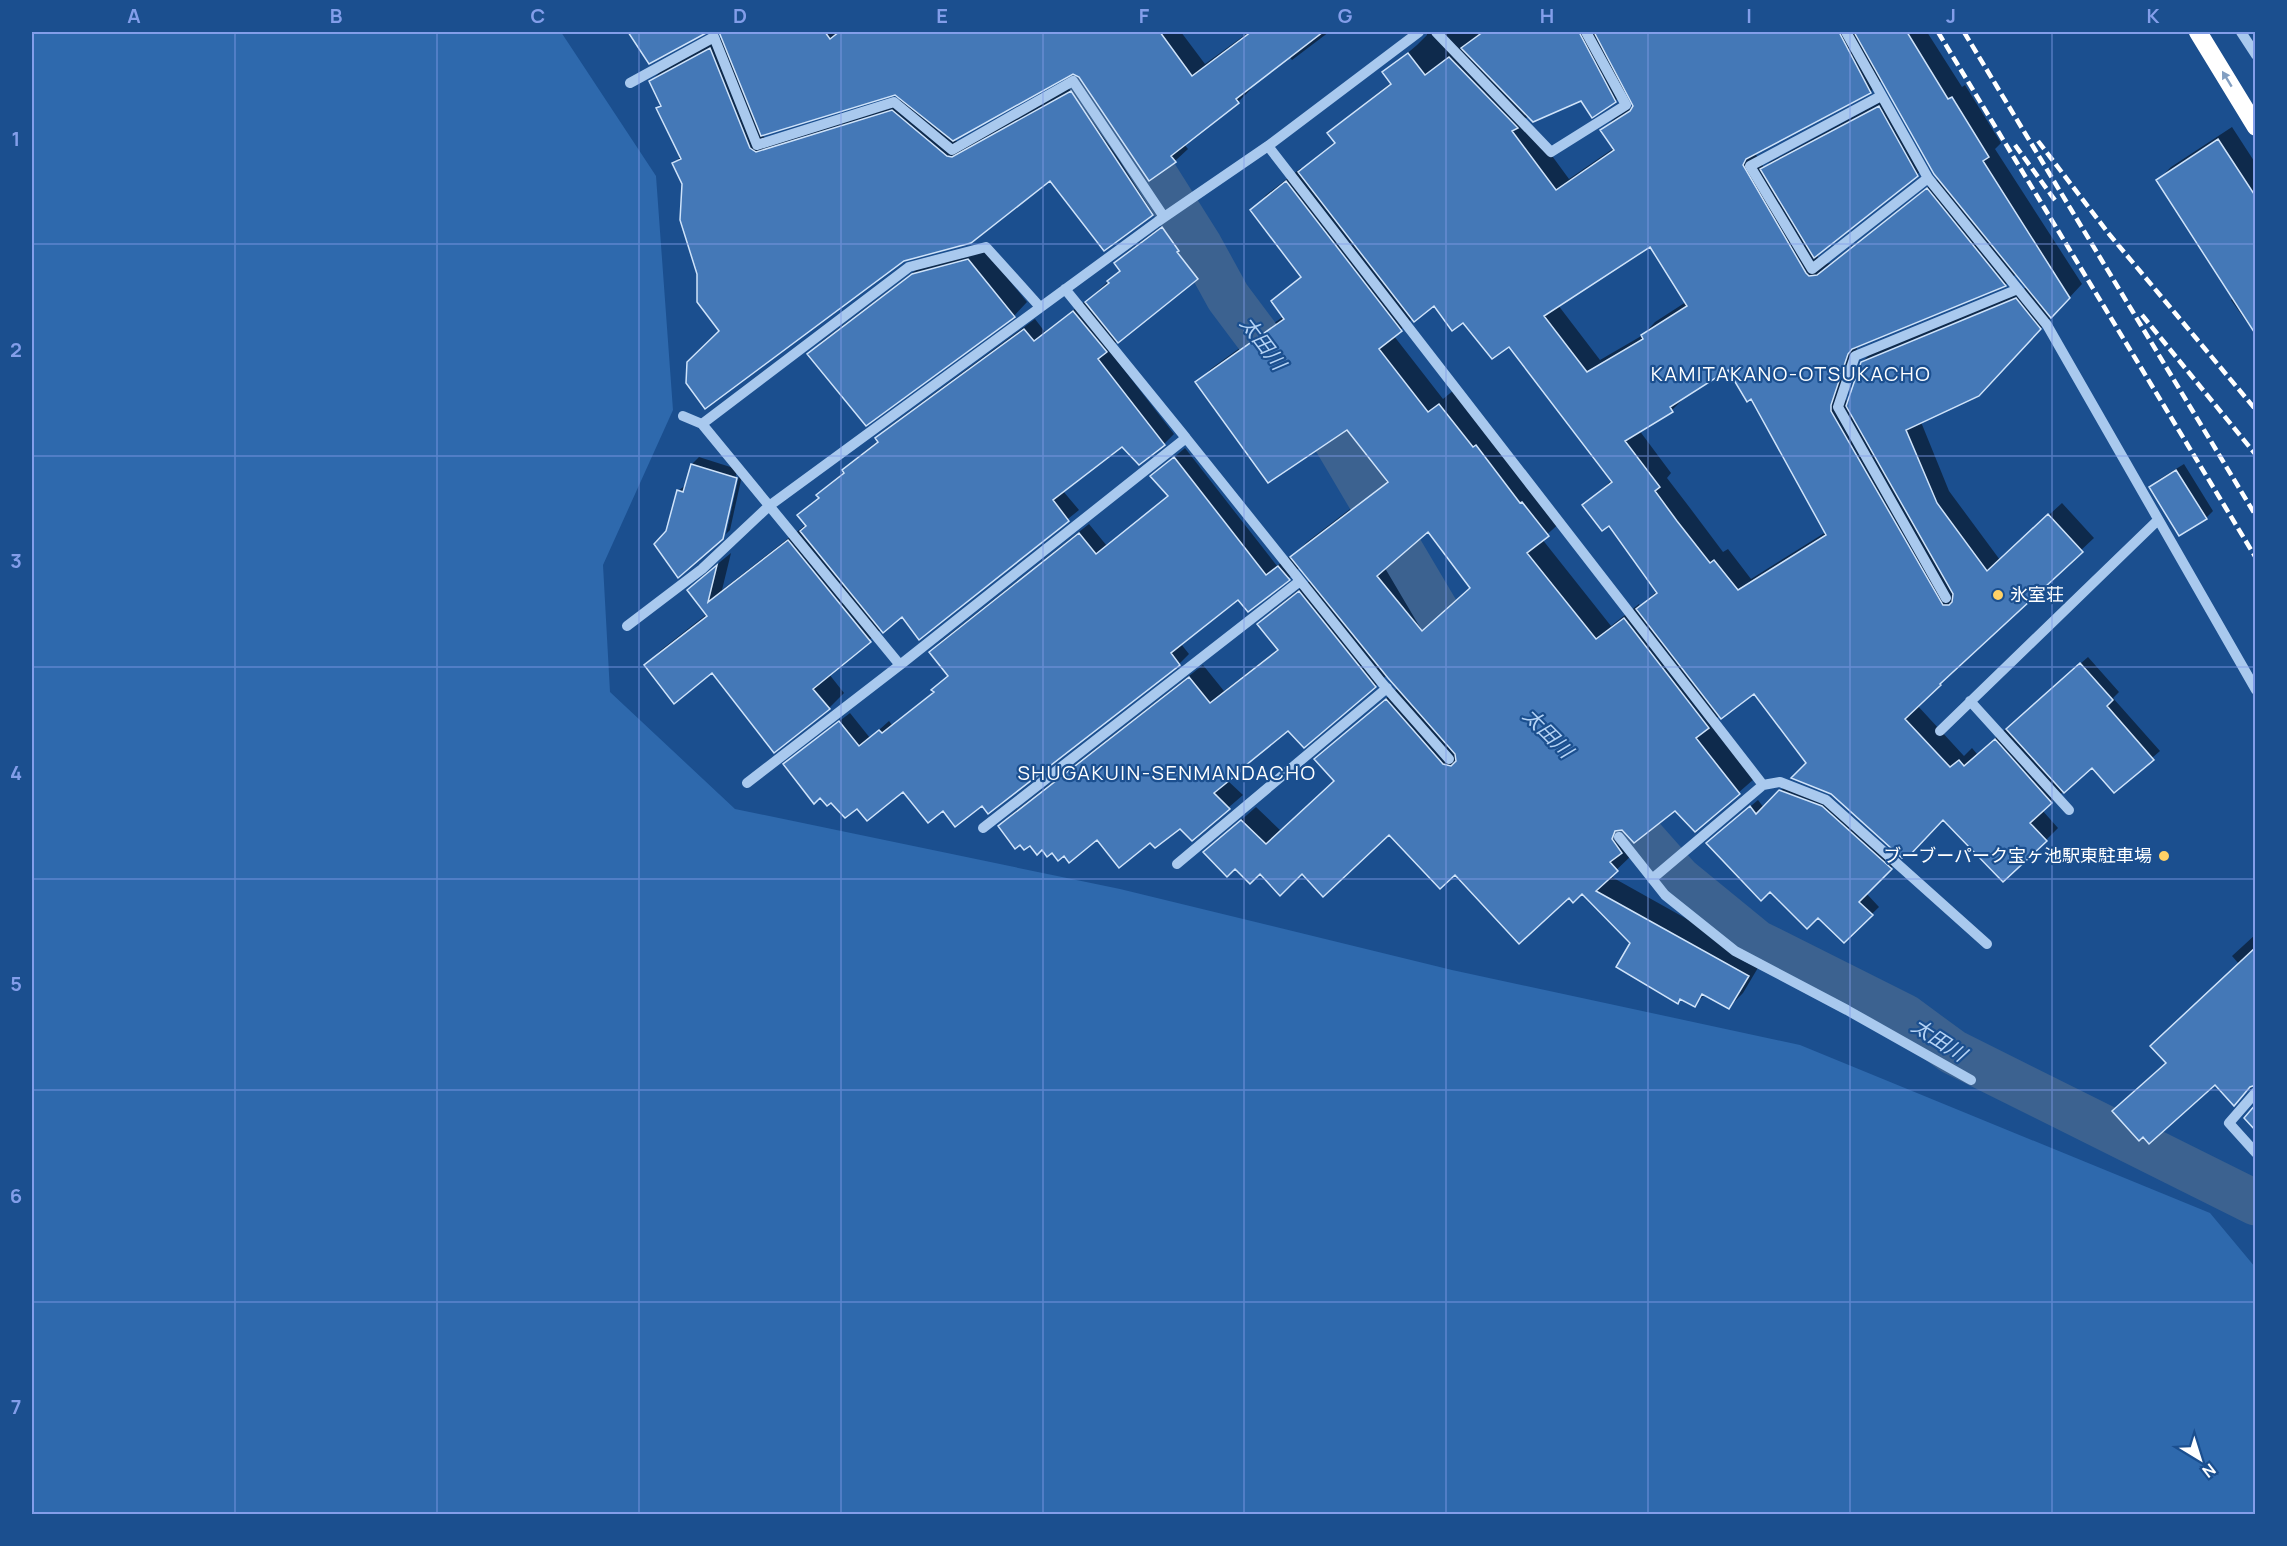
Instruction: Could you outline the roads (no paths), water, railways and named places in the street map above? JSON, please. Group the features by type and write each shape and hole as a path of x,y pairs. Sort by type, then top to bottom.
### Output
{"highway":[{"path":"2198,32 2256,127"}],"street":[{"path":"627,626 702,569 769,506 1164,217 1268,146 1419,32"},
{"path":"1436,32 1551,152 1626,105 1586,32"},
{"path":"1846,32 1928,178 2047,326 2256,690"},
{"path":"2241,32 2256,55"},
{"path":"630,83 714,37 757,145 894,102 952,150 1073,81 1164,217"},
{"path":"1881,96 1750,166 1812,268 1928,178"},
{"path":"1268,146 1763,785"},
{"path":"702,423 909,267 986,247 1040,307"},
{"path":"1946,598 1838,407 1855,356 2018,289"},
{"path":"1065,290 1387,688 1449,759"},
{"path":"682,416 702,423 900,665"},
{"path":"747,783 1186,438"},
{"path":"1940,731 2158,520"},
{"path":"983,828 1300,581"},
{"path":"1177,864 1387,688"},
{"path":"1970,701 2069,810"},
{"path":"1652,879 1763,785 1780,782 1826,800 1987,944"},
{"path":"1619,837 1665,895 1735,951 1847,1010 1971,1080"},
{"path":"2256,1092 2229,1123 2256,1153"}],"waterway":[{"name":"太田川","path":"1057,32 1137,146 1200,246 1228,297 1336,441 1446,627 1466,657 1475,665"},
{"name":"太田川","path":"1600,790 1679,879 1756,942 1904,1016 1953,1052 2256,1203"}],"railway":[{"path":"1938,32 2256,558"},
{"path":"1964,32 2256,516"},
{"path":"2038,141 2109,234 2256,410"},
{"path":"2015,145 2057,203"},
{"path":"2142,315 2256,455"}],"place":[{"name":"氷室荘","path":"1998,595"},
{"name":"ブーブーパーク宝ヶ池駅東駐車場","path":"2164,856"}],"district":[{"name":"KAMITAKANO-OTSUKACHO","path":"1791,374"},
{"name":"SHUGAKUIN-SENMANDACHO","path":"1167,773"}]}
